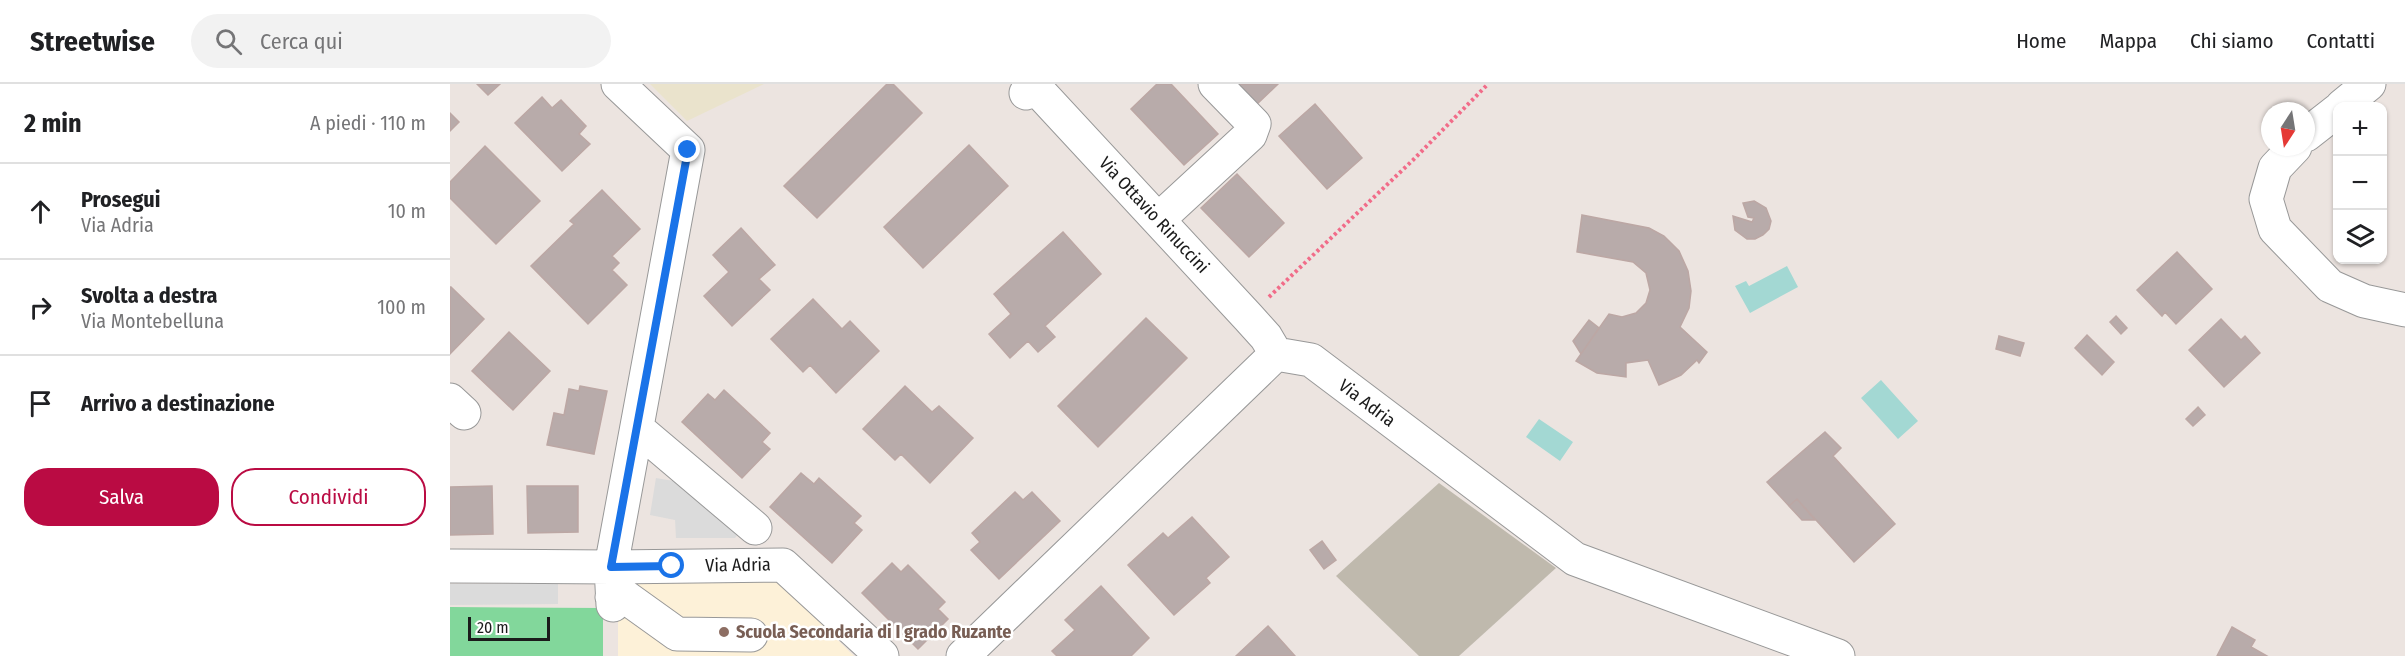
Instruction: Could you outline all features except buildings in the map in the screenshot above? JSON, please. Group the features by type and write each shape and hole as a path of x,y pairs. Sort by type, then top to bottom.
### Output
{"street":[{"path":"618,84 688,150 612,590 677,634 751,635"},
{"path":"1159,219 1250,135 1254,124 1215,84"},
{"path":"2347,102 2369,84"},
{"name":"Via Ottavio Rinuccini","path":"1031,88 1159,219 1266,337 1276,354"},
{"path":"2315,128 2333,113"},
{"path":"2287,156 2276,168 2266,199 2275,229 2330,286 2364,301 2405,310"},
{"path":"963,656 1276,354"},
{"name":"Via Adria","path":"1276,354 1311,360 1575,559 1838,656"},
{"path":"638,429 755,528"},
{"name":"Via Adria","path":"450,566 612,590 783,565 882,656"}],"path":[{"path":"1264,301 1413,160 1488,84"}],"shaded area":[{"path":"650,84 764,84 687,121"},
{"path":"656,478 674,481 748,522 735,538 676,538 675,520 650,515"},
{"path":"1439,483 1556,568 1459,656 1419,656 1336,576"},
{"name":"Scuola Secondaria di I grado Ruzante","path":"624,582 779,582 854,656 618,656 618,607"},
{"path":"450,584 558,584 558,604 450,605"}],"green space":[{"path":"450,607 603,608 603,656 450,656"}],"water":[{"path":"1787,266 1798,287 1750,313 1735,286 1746,281 1749,286"},
{"path":"1881,380 1918,421 1898,439 1861,398"},
{"path":"1539,419 1573,442 1560,461 1526,437"}],"place":[{"name":"Scuola Secondaria di I grado Ruzante","path":"724,632"}],"route":[{"path":"672,566 611,567 688,150"}]}
